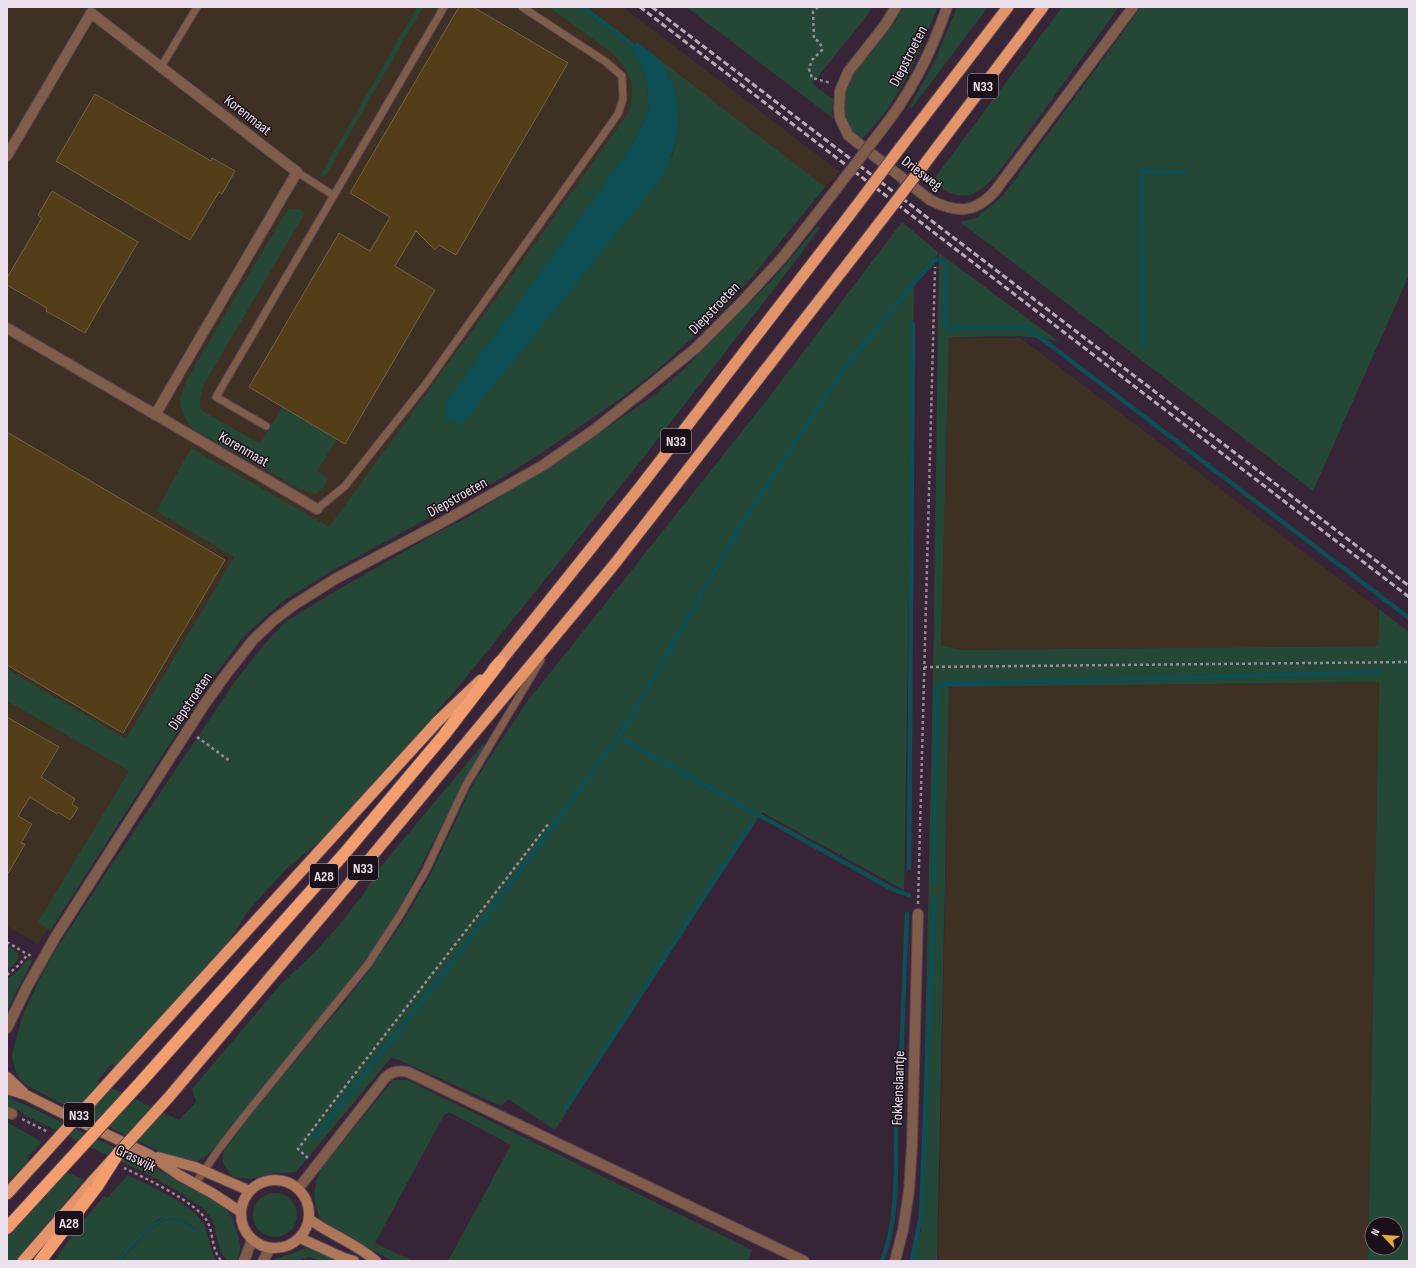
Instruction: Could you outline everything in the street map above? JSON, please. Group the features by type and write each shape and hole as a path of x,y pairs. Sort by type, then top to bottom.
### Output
{"highway":[{"name":"N33","path":"7,1194 438,721 500,662 640,487 1008,7"},
{"name":"N33","path":"119,1152 170,1097 613,566 870,235 1043,7"},
{"name":"A28","path":"7,1228 140,1083 344,854 444,735 500,662"},
{"name":"A28","path":"40,1261 119,1152"},
{"path":"23,1261 95,1184"}],"main road":[{"name":"Graswijk","path":"7,1078 26,1095"},
{"name":"Graswijk","path":"7,1088 26,1095 150,1155 179,1175 241,1212"},
{"name":"Graswijk","path":"150,1155 195,1167 250,1191"},
{"path":"270,1180 286,1181 298,1189 307,1203 309,1219 300,1238 287,1247 279,1248 270,1248 258,1244 252,1240 243,1227 241,1212 242,1204 250,1191 263,1182 270,1180"},
{"path":"309,1219 318,1226 364,1251 376,1261"},
{"path":"300,1238 354,1261"}],"street":[{"name":"Driesweg","path":"896,7 885,25 848,72 842,86 839,100 840,118 848,135 930,200 941,205 960,209 969,209 988,200 1133,7"},
{"name":"Diepstroeten","path":"7,1028 40,962 188,730 227,673 253,640 274,620 335,579 441,523 542,466 594,430 696,348 739,305 783,257 890,119 916,76 934,40 947,7"},
{"name":"Korenmaat","path":"7,156 92,10 162,67 297,172"},
{"path":"155,415 297,172"},
{"name":"Korenmaat","path":"7,328 317,509"},
{"name":"Fokkenslaantje","path":"895,1261 903,1230 909,1191 911,1161 918,914"},
{"path":"298,1189 391,1072 400,1070 408,1072 804,1261"},
{"path":"244,1261 252,1240"},
{"path":"263,1261 270,1248"}],"lane":[{"path":"162,67 197,7"},
{"path":"266,426 216,397 444,7"},
{"path":"317,509 345,486 425,385 618,114 622,99 622,76 600,58 522,7"},
{"path":"297,172 333,195"},
{"path":"195,1184 219,1149 284,1066 368,964 404,908 426,870 466,785 554,638"}],"path":[{"path":"818,7 813,12 813,32 814,39 818,40 821,44 822,50 812,60 809,69 812,78 842,86"},
{"path":"918,914 935,267"},
{"path":"924,667 1409,662"},
{"path":"188,730 230,761"},
{"path":"316,1166 298,1149 371,1052 549,824"},
{"path":"7,942 40,962"},
{"path":"7,975 19,965 28,954"},
{"path":"10,1113 53,1134"},
{"name":"Graswijk","path":"117,1165 159,1185 198,1210 207,1220 214,1247 222,1261"}],"shaded area":[{"path":"7,7 623,7 840,172 686,334 280,596 230,639 38,944 7,926"},
{"path":"417,7 423,7 326,175 320,176"},
{"path":"549,7 583,7 634,46 631,51 639,61 646,79 648,110 646,118 621,161 672,157 678,128 677,100 671,81 664,66 657,57 825,187 752,277 725,307 662,366 620,399 540,454 500,479 328,573 282,602 244,636 206,687 50,931 38,922 129,771 7,701 7,669 126,739 234,557 156,511 191,448 329,527 499,294 626,116 631,104 632,92 631,80 625,68 616,56"},
{"path":"686,7 872,7 866,17 812,84 833,99 832,114 834,119"},
{"path":"903,7 938,7 919,51 898,93 880,119 861,140 851,131 847,123 845,113 845,92 853,75 895,22"},
{"path":"957,7 988,7 911,109 910,106 934,63"},
{"path":"1062,7 1119,7 999,172 981,190 964,196 954,194 931,183"},
{"path":"1141,7 1409,7 1409,275 1313,491 960,222 976,218 1002,197"},
{"path":"637,42 662,64 671,81 678,106 679,118 676,141 663,176 466,420 462,423 455,423 446,419 445,404 621,161 646,118 648,111 647,85 642,67 631,51"},
{"path":"289,209 300,209 305,213 203,386 200,399 200,408 260,444 282,407 337,439 317,471 328,478 322,490 315,494 300,489 193,429 183,414 180,402 183,390 190,374 284,215"},
{"path":"902,222 939,253 914,283 904,890 762,812 555,1130 508,1099 501,1106 399,1060 391,1058 296,1172 269,1174 250,1179 233,1177 223,1162 224,1151 254,1111 351,994 406,917 431,873 475,780 526,703 763,405"},
{"path":"817,226 820,228 640,462 464,680 397,758 326,836 286,869 248,911 226,946 116,1065 115,1066 112,1064 97,1081 179,1120 196,1102 192,1089 281,984 314,953 340,924 364,893 377,871 483,744 485,746 464,781 406,896 379,942 209,1154 194,1162 178,1160 71,1109 28,1086 20,1079 16,1072 12,1057 22,1017 40,978 54,953 236,680 263,646 285,622 431,536 470,516 582,445 653,396 682,371 766,286"},
{"path":"939,253 1058,341 1022,336 949,337 941,645 962,650 1378,646 1379,609 1409,632 1408,1261 1368,1261 1368,1256 1404,1256 1404,1216 1369,1216 1379,682 949,687 937,1261 913,1261 921,1229 933,678"},
{"path":"949,337 1021,338 1379,609 1378,646 962,650 941,645"},
{"path":"1379,682 1369,1216 1364,1216 1364,1256 1368,1256 1368,1261 938,1261 949,687"},
{"path":"7,946 19,953 18,959 7,970"},
{"path":"30,959 32,961 7,1010 7,979"},
{"path":"393,1080 407,1080 752,1250 748,1261 448,1261 511,1145 449,1112 444,1115 375,1243 413,1261 393,1261 325,1225 317,1211 314,1197 316,1184 321,1169"},
{"path":"7,1096 143,1161 219,1202 218,1204 227,1210 231,1216 238,1235 240,1251 237,1261 228,1261 221,1253 213,1221 205,1210 174,1189 151,1176 24,1115 15,1109 14,1110 7,1107"},
{"path":"7,1122 42,1142 27,1158 29,1160 7,1183"},
{"path":"66,1172 84,1180 15,1261 7,1261 7,1237"},
{"path":"128,1175 180,1202 197,1216 203,1223 216,1261 120,1261 152,1228 167,1219 177,1220 202,1233 186,1222 168,1217 156,1221 115,1261 54,1261 80,1225 104,1196 107,1198"},
{"path":"275,1193 287,1197 293,1203 297,1215 293,1227 287,1233 275,1237 263,1233 257,1227 253,1215 257,1203 263,1197"},
{"path":"170,1216 178,1218 202,1234 175,1219 168,1219 153,1227 145,1234 120,1261 115,1261 155,1222"},
{"path":"307,1248 342,1261 320,1261 309,1257 298,1261 273,1261"}],"building":[{"path":"459,7 473,7 568,63 456,255 439,245 435,250 416,231 395,266 435,290 345,444 249,387 339,233 370,251 390,217 350,193"},
{"path":"95,94 211,161 212,158 235,171 222,194 219,192 190,240 56,161"},
{"path":"52,191 138,242 85,333 46,311 47,308 7,285 7,278 42,218 38,215"},
{"path":"7,432 225,560 123,733 7,665"},
{"path":"7,717 59,747 41,777 75,799 72,804 78,808 70,820 58,812 57,814 30,797 18,816 32,824 21,843 25,844 7,875"}],"waterway":[{"path":"583,7 634,46"},
{"path":"1143,345 1142,171 1184,173"},
{"path":"315,1137 462,950 626,726 739,528 842,371 911,286 935,260 941,261 946,266 945,326 948,328 1029,329 1409,618"},
{"path":"909,868 913,324"},
{"path":"934,882 937,688 943,684 1380,672"},
{"path":"624,740 892,889 909,895"},
{"path":"564,1110 751,824"},
{"path":"912,1261 921,1215 934,899"},
{"path":"899,1111 907,914"},
{"path":"882,1261 891,1229 895,1196 896,1129"}],"railway":[{"path":"640,7 1409,597"},
{"path":"652,7 1409,586"}]}
